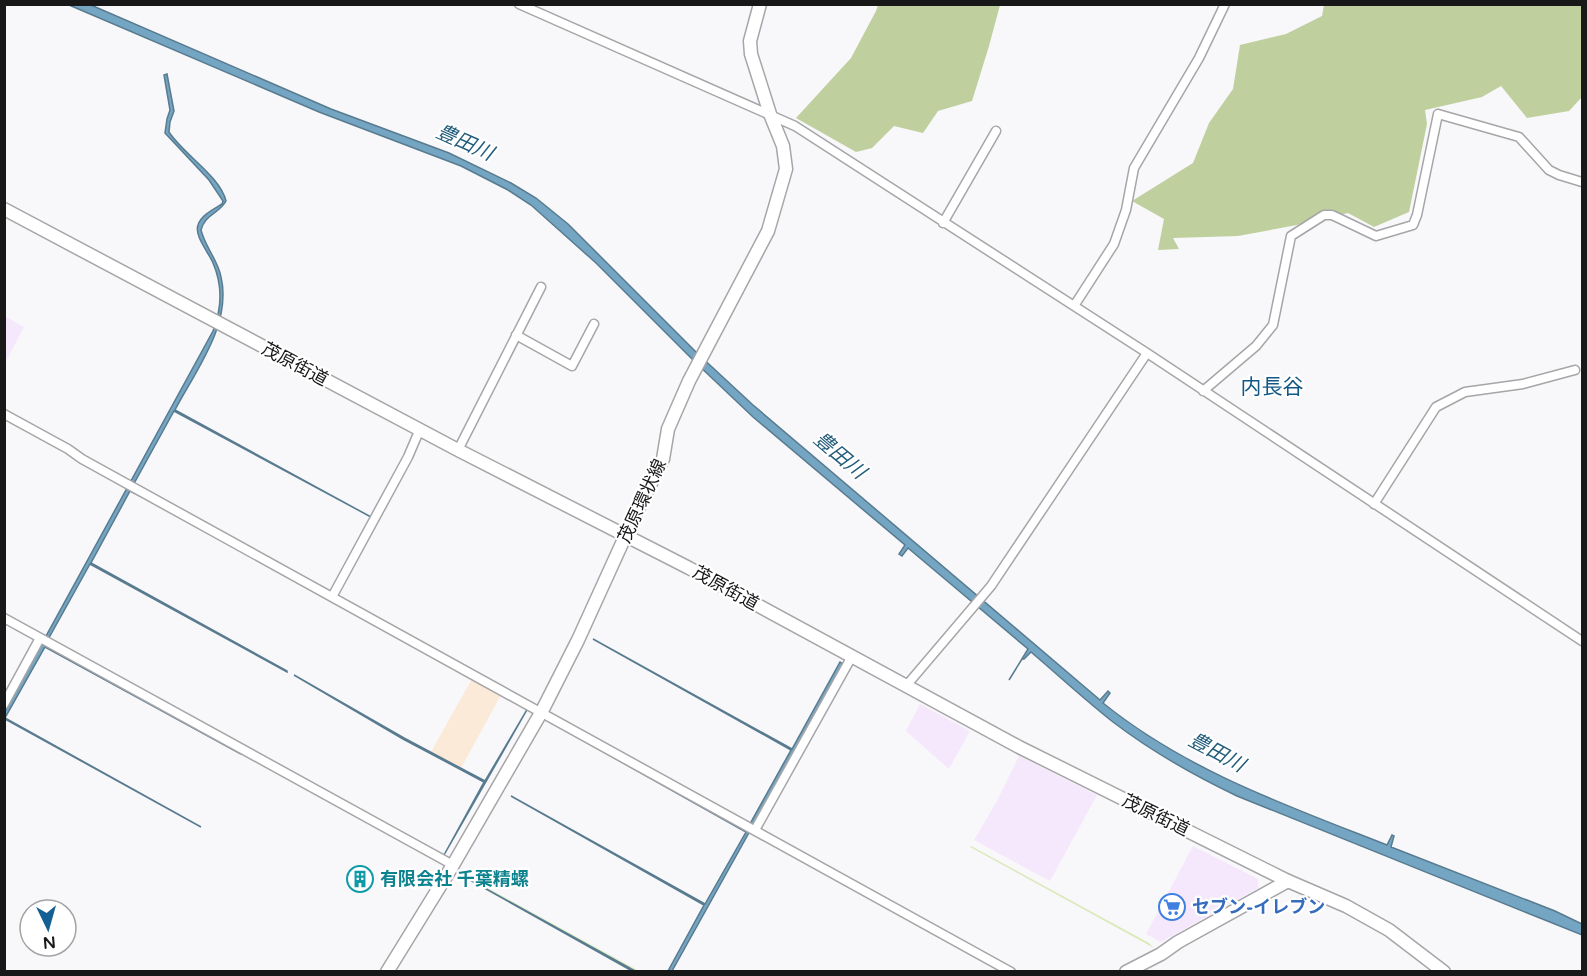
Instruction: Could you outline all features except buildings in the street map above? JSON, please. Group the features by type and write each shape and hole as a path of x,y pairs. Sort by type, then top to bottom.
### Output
{"main road":[{"name":"茂原環状線","path":"387,972 453,865 542,711 663,459 668,429 690,380 768,231 786,169 783,146 750,54 750,41 760,4"},
{"name":"茂原街道","path":"4,209 458,450 689,568 851,658 1019,747 1288,881 1346,906 1389,930 1444,972"},
{"path":"1126,972 1288,881"}],"street":[{"path":"519,4 795,126 1147,353 1582,641"},
{"path":"1074,306 1114,244 1126,210 1134,168 1200,58 1225,4"},
{"path":"1203,391 1256,346 1273,326 1291,236 1324,215 1332,215 1376,236 1413,225 1438,114 1520,137 1549,170 1582,182"},
{"path":"943,223 996,131"},
{"path":"458,450 541,287"},
{"path":"516,335 572,366 594,324"},
{"path":"906,686 991,586 1147,353"},
{"path":"1374,504 1436,408 1465,392 1523,384 1575,370"},
{"path":"4,414 1011,972"},
{"path":"332,597 408,457 420,429"},
{"path":"4,618 453,865"},
{"path":"4,704 40,638"},
{"path":"755,830 851,658"}],"shaded area":[{"path":"5,316 24,327 5,363"},
{"path":"472,679 501,695 461,768 431,752"},
{"path":"920,704 970,731 949,769 906,731"},
{"path":"1019,756 1097,795 1050,881 974,840 997,801"},
{"path":"1193,846 1258,879 1258,888 1161,942 1146,934"}],"green space":[{"path":"878,5 1000,5 972,101 938,111 923,133 894,126 872,148 856,152 796,118 851,58"},
{"path":"1324,5 1582,5 1582,97 1569,111 1527,118 1501,86 1482,97 1425,110 1427,124 1409,212 1374,227 1348,213 1238,236 1173,238 1179,249 1158,250 1164,219 1132,201 1193,163 1209,123 1233,89 1240,45 1286,34 1322,16"},
{"path":"970,847 1149,943 1154,948"},
{"path":"462,874 639,971 635,971"}],"water":[{"path":"69,5 91,5 331,109 449,153 511,183 536,198 568,224 698,354 753,405 1100,700 1108,691 1110,693 1103,703 1135,727 1204,768 1276,801 1387,845 1392,835 1394,836 1391,847 1555,911 1582,924 1582,935 1221,788 1127,733 1031,652 1022,659 1009,680 1028,649 908,548 902,556 899,554 905,545 753,417 596,263 531,205 508,190 461,166 319,112"},
{"path":"167,74 174,111 169,132 217,183 226,201 205,221 201,230 221,277 223,295 217,329 202,363 175,410 371,517 174,411 131,489 142,497 130,491 91,563 287,672 90,564 45,645 241,754 45,647 5,718 5,711 213,331 218,314 220,289 218,280 213,263 197,229 202,218 223,201 209,180 165,133 170,110 164,75"},
{"path":"593,639 792,749 840,662 843,664 672,971 668,971 704,905 511,796 705,904 746,832 552,723 746,831 791,750"},
{"path":"294,675 485,781 528,708 444,855 484,782 403,739"},
{"path":"5,718 201,827 5,719"},
{"path":"461,875 635,971 632,971"}],"place":[{"name":"有限会社 千葉精螺","path":"360,879"},
{"name":"セブン-イレブン","path":"1172,907"}],"district":[{"name":"内長谷","path":"1272,387"}],"water label":[{"name":"豊田川","path":"465,142"},
{"name":"豊田川","path":"840,455"},
{"name":"豊田川","path":"1217,752"}]}
